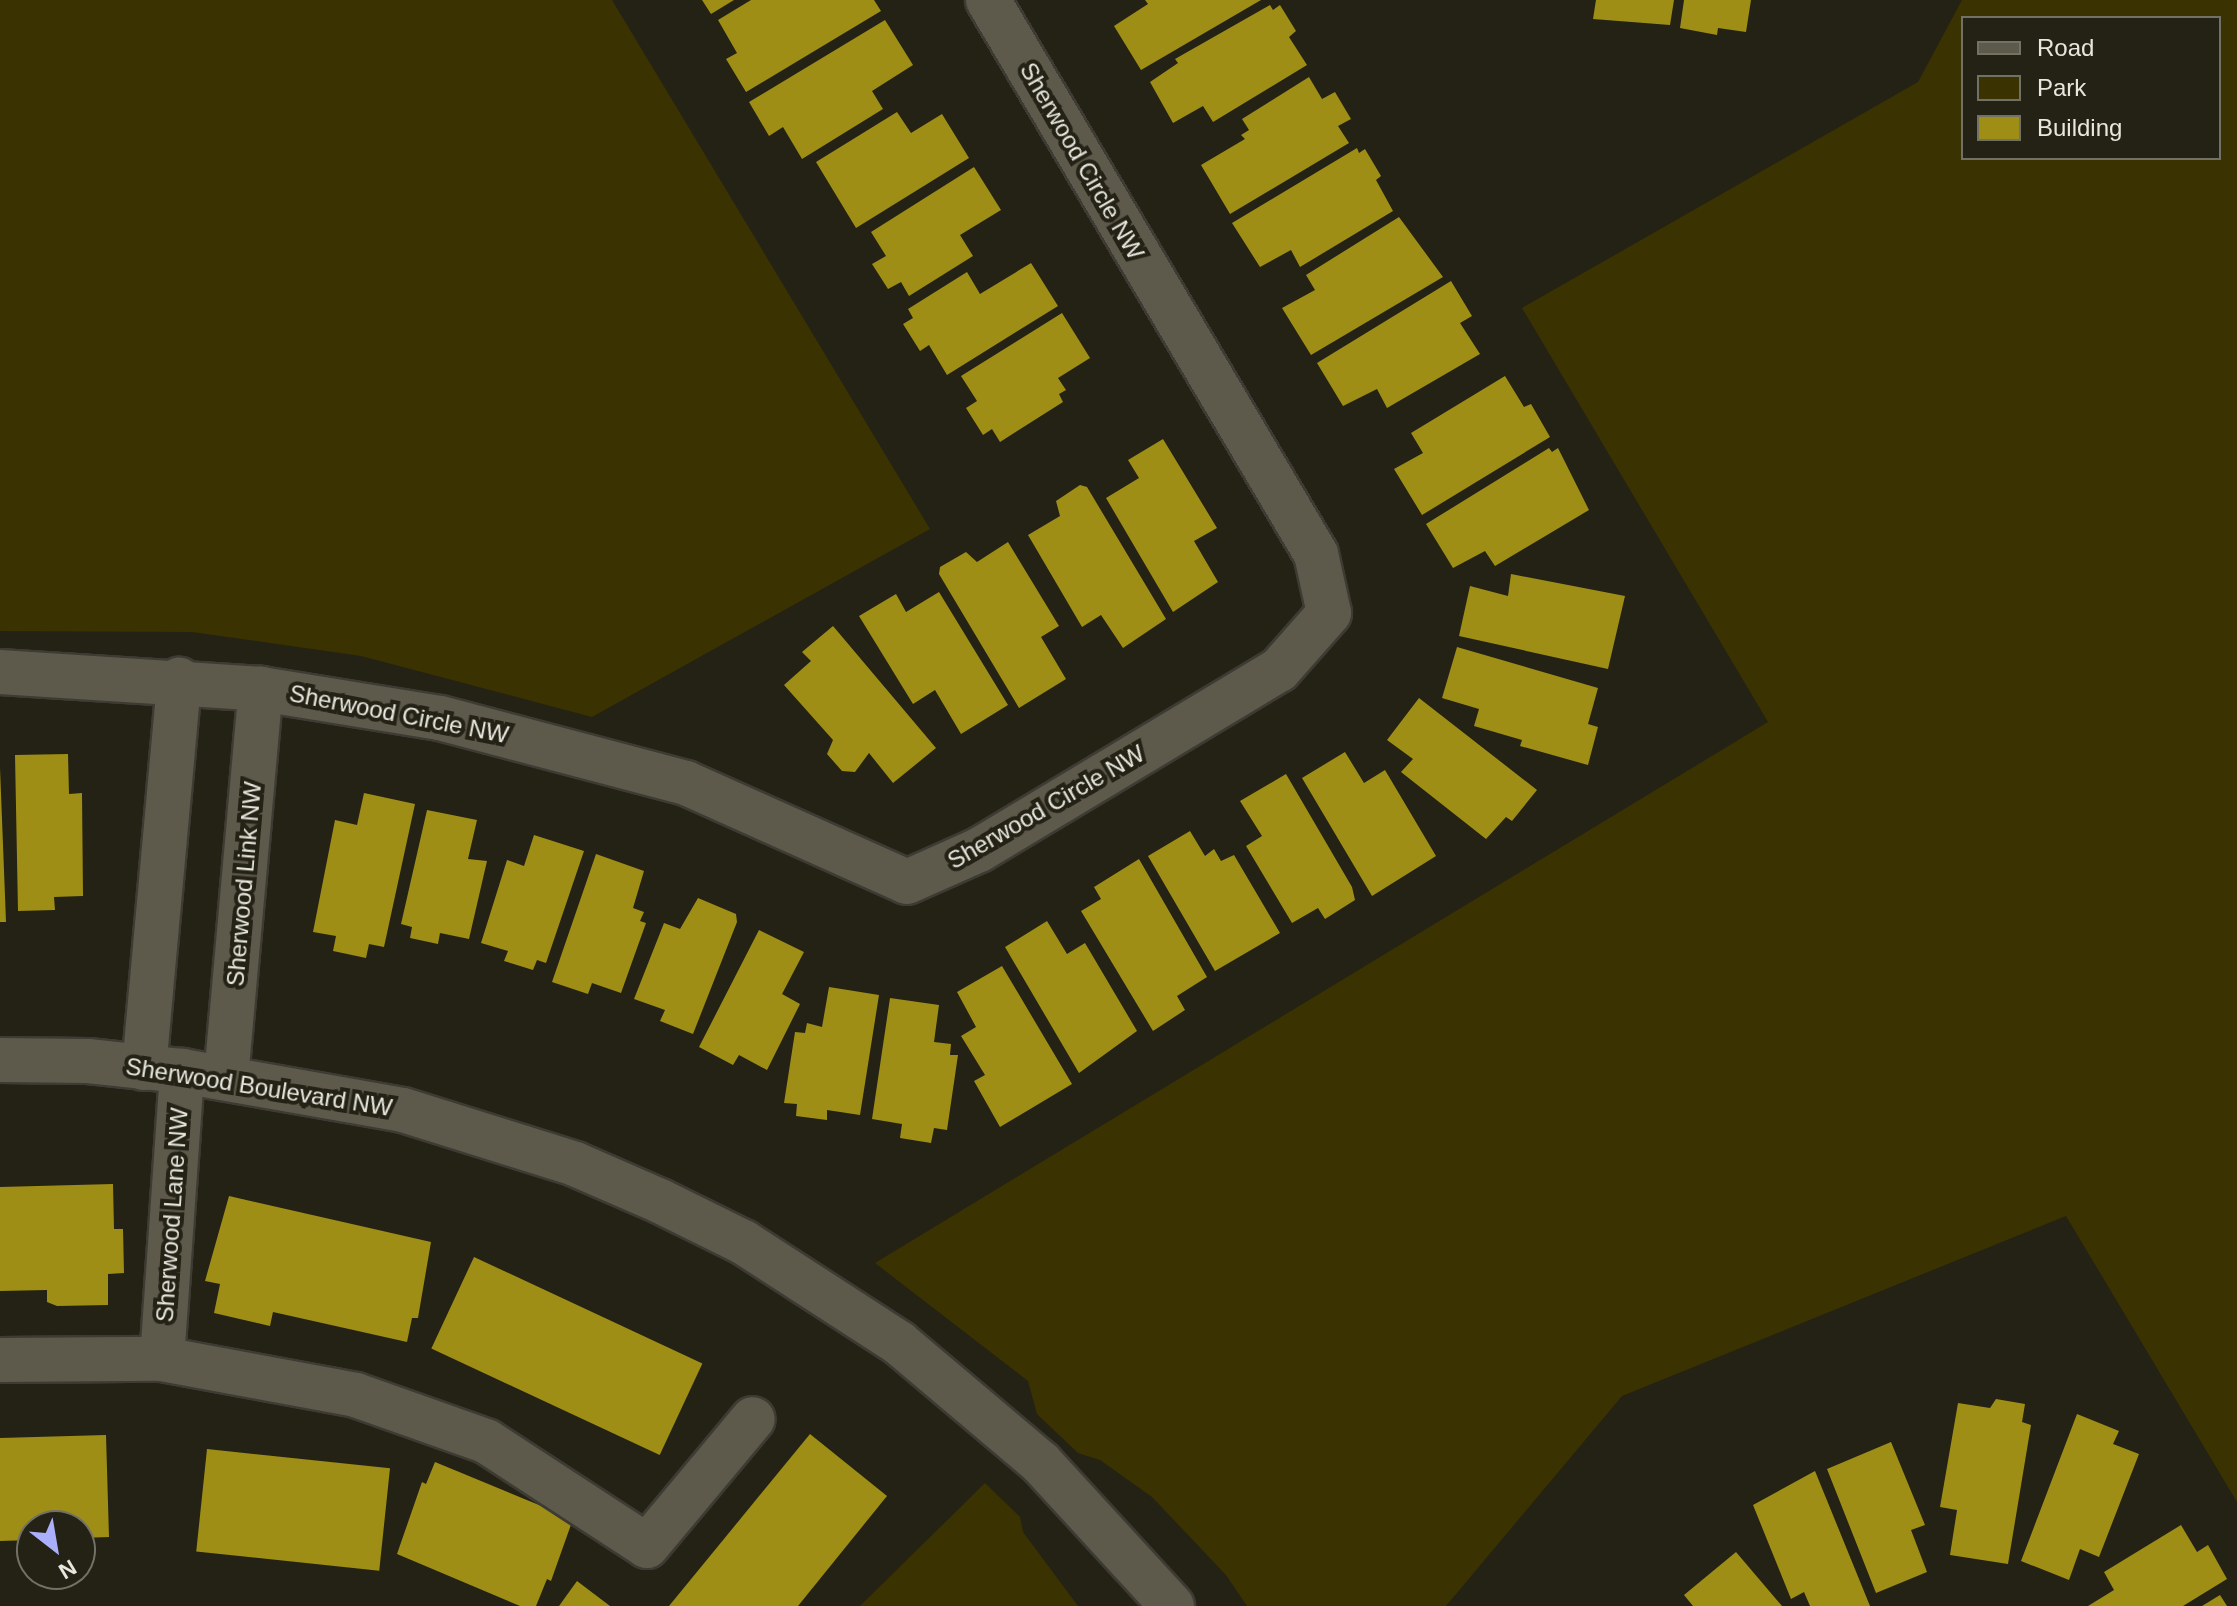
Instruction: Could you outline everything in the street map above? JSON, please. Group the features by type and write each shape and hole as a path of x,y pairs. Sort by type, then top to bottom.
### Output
{"street":[{"name":"Sherwood Circle NW","path":"0,672 179,680 261,689 440,718 686,783 907,882 979,850 1279,670 1329,613 1316,554 988,0"},
{"path":"163,1070 179,680"},
{"name":"Sherwood Link NW","path":"226,1078 261,689"},
{"name":"Sherwood Boulevard NW","path":"0,1060 163,1070 226,1078 403,1110 490,1134 589,1170 743,1242 899,1343 972,1401 1062,1485 1172,1606"},
{"name":"Sherwood Lane NW","path":"162,1359 163,1070"},
{"path":"0,1360 162,1359 356,1395 486,1441 647,1546 753,1419"}],"green space":[{"path":"0,0 612,0 930,529 592,717 361,656 192,632 0,631"},
{"path":"1962,0 2237,0 2237,1502 2066,1216 1622,1396 1446,1606 1247,1606 1226,1575 1152,1497 1100,1460 1078,1453 1037,1414 1028,1381 875,1263 1768,722 1522,308 1918,82"},
{"path":"985,1483 1020,1517 1023,1532 1078,1606 860,1606"}],"building":[{"path":"702,0 734,0 711,14"},
{"path":"751,0 874,0 881,11 746,92 726,59 737,53 718,20"},
{"path":"1145,0 1261,0 1141,70 1114,26 1148,4"},
{"path":"1596,0 1674,0 1670,25 1593,19"},
{"path":"1684,0 1751,0 1746,32 1718,28 1717,35 1680,28"},
{"path":"1270,5 1273,10 1280,5 1296,31 1289,37 1307,65 1213,122 1203,106 1173,123 1150,82 1178,63 1175,59"},
{"path":"885,20 913,65 872,91 883,109 802,159 783,127 769,136 749,102"},
{"path":"1309,77 1322,99 1335,92 1351,119 1338,126 1349,143 1230,214 1201,165 1245,139 1241,135 1249,130 1242,119"},
{"path":"897,112 911,133 942,114 969,158 856,228 816,162"},
{"path":"1357,148 1359,153 1365,149 1381,176 1376,180 1393,211 1300,267 1291,250 1260,267 1232,223"},
{"path":"974,167 1001,210 960,235 973,256 909,296 901,282 888,289 872,264 886,256 871,232"},
{"path":"1399,217 1443,277 1311,355 1282,308 1315,290 1306,275"},
{"path":"1031,263 1058,306 947,375 929,345 920,351 903,324 913,318 908,309 967,272 980,294"},
{"path":"1451,281 1472,316 1460,323 1480,354 1387,408 1377,389 1343,406 1317,363"},
{"path":"1062,313 1090,358 1058,378 1066,390 1059,394 1063,402 1000,442 992,429 983,435 966,408 977,401 961,376"},
{"path":"1505,376 1524,407 1531,404 1550,437 1422,515 1394,469 1423,453 1411,433"},
{"path":"1163,439 1217,528 1194,541 1218,582 1173,612 1106,498 1139,478 1128,460"},
{"path":"1549,448 1552,452 1558,448 1589,510 1495,566 1485,551 1453,568 1426,524"},
{"path":"1080,485 1087,487 1166,619 1123,648 1101,615 1082,627 1028,535 1060,516 1056,501"},
{"path":"1008,542 1059,626 1041,637 1066,679 1019,708 939,574 940,567 966,552 977,562"},
{"path":"1511,574 1625,596 1608,669 1459,636 1470,586 1508,596"},
{"path":"939,592 1008,705 961,734 935,690 913,704 859,616 896,594 906,612"},
{"path":"833,626 936,748 893,783 869,753 855,772 842,771 827,754 833,740 784,685 811,661 802,652"},
{"path":"1457,647 1598,688 1588,724 1598,727 1588,765 1520,746 1522,740 1474,726 1479,709 1442,698"},
{"path":"1419,698 1537,790 1512,821 1506,817 1486,839 1401,772 1413,759 1387,740"},
{"path":"1345,752 1364,783 1385,770 1436,856 1372,896 1302,778"},
{"path":"68,754 69,794 82,793 83,896 54,897 55,910 18,911 15,755"},
{"path":"0,768 6,922 0,922"},
{"path":"1286,774 1352,887 1355,900 1325,919 1318,908 1292,923 1246,846 1262,836 1240,801"},
{"path":"364,793 415,804 384,947 369,944 366,958 333,951 336,936 313,932 335,820 357,825"},
{"path":"427,810 477,820 468,859 487,861 469,939 440,933 438,944 410,938 412,927 401,924"},
{"path":"1190,831 1205,856 1214,849 1221,861 1234,855 1280,933 1215,971 1148,856"},
{"path":"534,835 584,851 546,963 537,960 533,970 504,961 508,951 481,943 507,860 524,866"},
{"path":"596,854 644,871 633,908 644,912 640,921 646,923 621,993 592,983 588,994 552,982"},
{"path":"1139,859 1207,977 1177,996 1185,1010 1153,1031 1081,911 1101,899 1094,887"},
{"path":"698,898 736,914 737,922 693,1034 660,1021 665,1010 634,999 664,923 680,929"},
{"path":"1047,921 1067,954 1085,943 1137,1031 1079,1073 1005,947"},
{"path":"759,930 804,952 782,994 800,1004 767,1070 739,1055 733,1065 699,1047"},
{"path":"1002,966 1072,1084 1000,1127 974,1081 985,1075 961,1036 976,1027 957,992"},
{"path":"829,987 879,995 860,1115 827,1110 827,1120 796,1116 797,1104 784,1103 795,1032 805,1033 807,1023 822,1027"},
{"path":"890,998 939,1005 934,1042 951,1044 950,1055 958,1055 947,1130 934,1128 931,1143 900,1138 902,1124 872,1119"},
{"path":"113,1184 114,1229 123,1229 124,1273 108,1274 108,1305 57,1306 47,1302 47,1290 0,1291 0,1187"},
{"path":"229,1196 431,1242 418,1318 412,1318 407,1342 273,1312 270,1326 214,1313 220,1284 205,1281"},
{"path":"474,1257 702,1363 660,1455 431,1349"},
{"path":"1996,1399 2025,1404 2022,1422 2031,1425 2008,1564 1950,1555 1957,1510 1940,1507 1958,1403 1990,1408"},
{"path":"2077,1414 2119,1431 2113,1444 2139,1454 2099,1557 2080,1549 2069,1580 2021,1561"},
{"path":"810,1434 887,1496 798,1606 669,1606"},
{"path":"106,1435 109,1537 96,1537 96,1510 16,1510 16,1540 0,1541 0,1438"},
{"path":"1891,1442 1925,1525 1911,1530 1927,1572 1876,1593 1827,1469"},
{"path":"207,1449 390,1468 379,1571 196,1551"},
{"path":"435,1462 573,1519 551,1581 547,1579 536,1606 520,1606 397,1554 422,1482 426,1484"},
{"path":"1815,1471 1870,1606 1810,1606 1804,1592 1791,1599 1753,1505"},
{"path":"2181,1525 2197,1552 2208,1545 2227,1579 2183,1606 2088,1606 2114,1590 2104,1572"},
{"path":"1736,1552 1782,1606 1693,1606 1684,1595"},
{"path":"577,1581 610,1606 559,1606"},
{"path":"2220,1595 2227,1606 2202,1606"}]}
